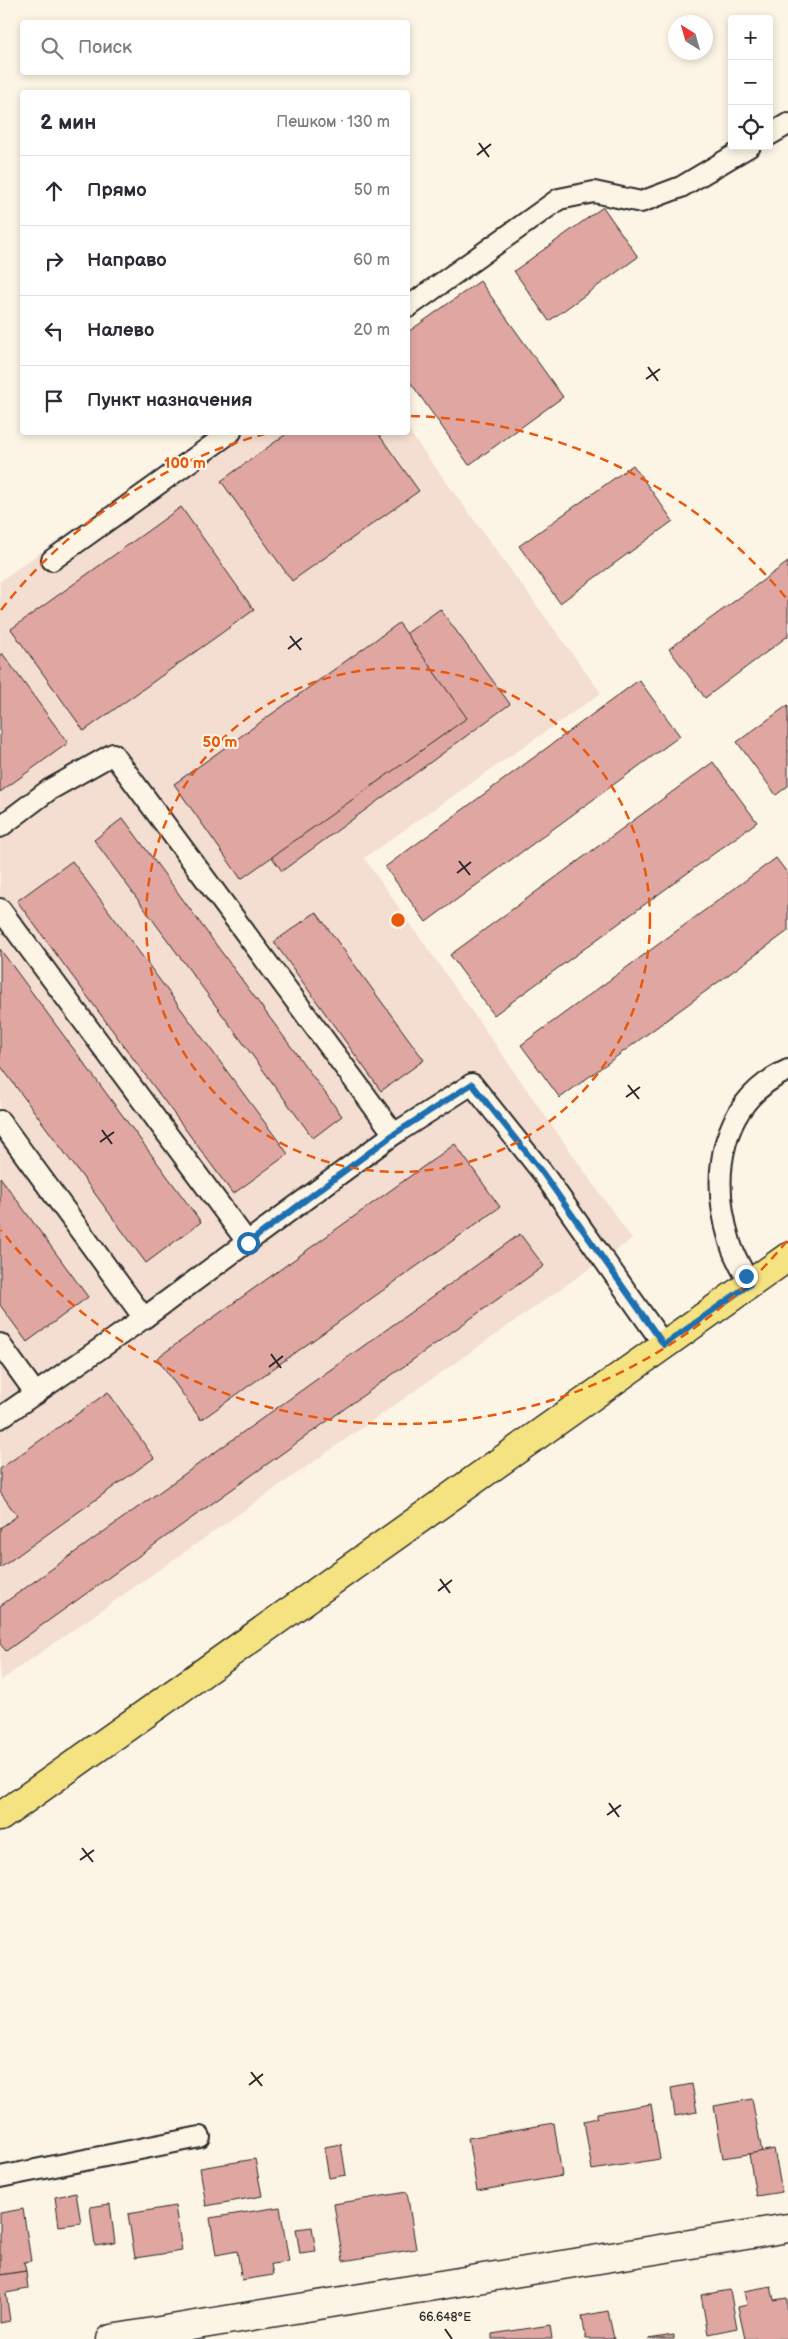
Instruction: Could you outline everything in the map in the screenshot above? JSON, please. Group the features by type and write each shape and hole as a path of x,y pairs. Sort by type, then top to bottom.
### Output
{"main road":[{"path":"0,1817 788,1257"}],"street":[{"path":"111,2339 788,2228"}],"lane":[{"path":"773,133 788,124"},
{"path":"410,306 560,199 594,192 641,202 681,187 743,150"},
{"path":"52,560 228,435"},
{"path":"0,827 49,790 113,754 394,1134"},
{"path":"0,909 248,1243"},
{"path":"750,1284 730,1244 722,1212 720,1174 727,1140 738,1112 755,1091 788,1070"},
{"path":"0,1418 144,1318 394,1134 472,1084 542,1172 664,1345"},
{"path":"0,1121 144,1318"},
{"path":"0,1344 36,1394"},
{"path":"0,2177 200,2137"}],"shaded area":[{"path":"410,433 601,693 364,858 632,1239 0,1681 0,581 205,435 410,435"}],"building":[{"path":"603,207 638,257 549,321 514,271"},
{"path":"480,281 563,397 469,465 410,382 410,331"},
{"path":"285,435 379,435 419,491 292,581 221,481"},
{"path":"633,465 673,521 560,603 519,546"},
{"path":"181,507 254,610 84,731 11,629"},
{"path":"788,562 788,636 705,698 669,649"},
{"path":"440,609 510,704 282,871 212,775"},
{"path":"399,623 467,718 241,879 174,784"},
{"path":"2,653 68,743 0,792 0,655"},
{"path":"639,680 680,736 426,922 385,867"},
{"path":"788,705 788,786 776,795 737,742"},
{"path":"713,762 757,822 494,1015 450,955"},
{"path":"123,818 342,1116 313,1138 94,840"},
{"path":"776,858 788,874 788,931 560,1098 521,1045"},
{"path":"72,861 288,1154 233,1194 17,901"},
{"path":"316,912 424,1060 381,1091 274,942"},
{"path":"0,949 201,1222 146,1263 0,1065"},
{"path":"455,1144 500,1207 201,1420 157,1358"},
{"path":"0,1177 88,1297 27,1342 0,1305"},
{"path":"520,1234 544,1266 6,1651 0,1644 0,1606"},
{"path":"108,1392 154,1458 0,1568 0,1528 17,1516 0,1492 0,1469"},
{"path":"692,2084 697,2112 675,2116 671,2088"},
{"path":"752,2099 762,2152 723,2158 714,2106"},
{"path":"651,2104 660,2159 592,2170 584,2121 597,2118 597,2113"},
{"path":"554,2123 562,2176 477,2191 468,2138"},
{"path":"341,2144 346,2175 329,2178 324,2147"},
{"path":"774,2149 782,2192 756,2196 749,2154"},
{"path":"255,2159 262,2196 206,2206 200,2168"},
{"path":"407,2192 416,2249 343,2261 334,2204"},
{"path":"76,2193 81,2223 59,2226 55,2197"},
{"path":"110,2204 115,2243 95,2246 90,2207"},
{"path":"175,2206 182,2251 135,2258 128,2214"},
{"path":"280,2207 289,2262 271,2264 273,2275 242,2280 237,2251 216,2255 210,2218"},
{"path":"23,2209 31,2261 24,2262 26,2271 0,2275 0,2213"},
{"path":"312,2227 316,2252 300,2254 296,2229"},
{"path":"26,2271 28,2289 6,2293 10,2321 0,2323 0,2275"},
{"path":"771,2286 774,2300 787,2298 788,2339 745,2339 738,2307 747,2305 744,2291"},
{"path":"730,2290 737,2328 708,2334 701,2295"},
{"path":"608,2311 614,2339 586,2339 582,2316"},
{"path":"550,2325 552,2339 492,2339 492,2334"},
{"path":"673,2335 673,2339 649,2339"}],"route":[{"path":"248,1243 394,1134 472,1084 542,1172 664,1345 750,1284 746,1276"}]}
